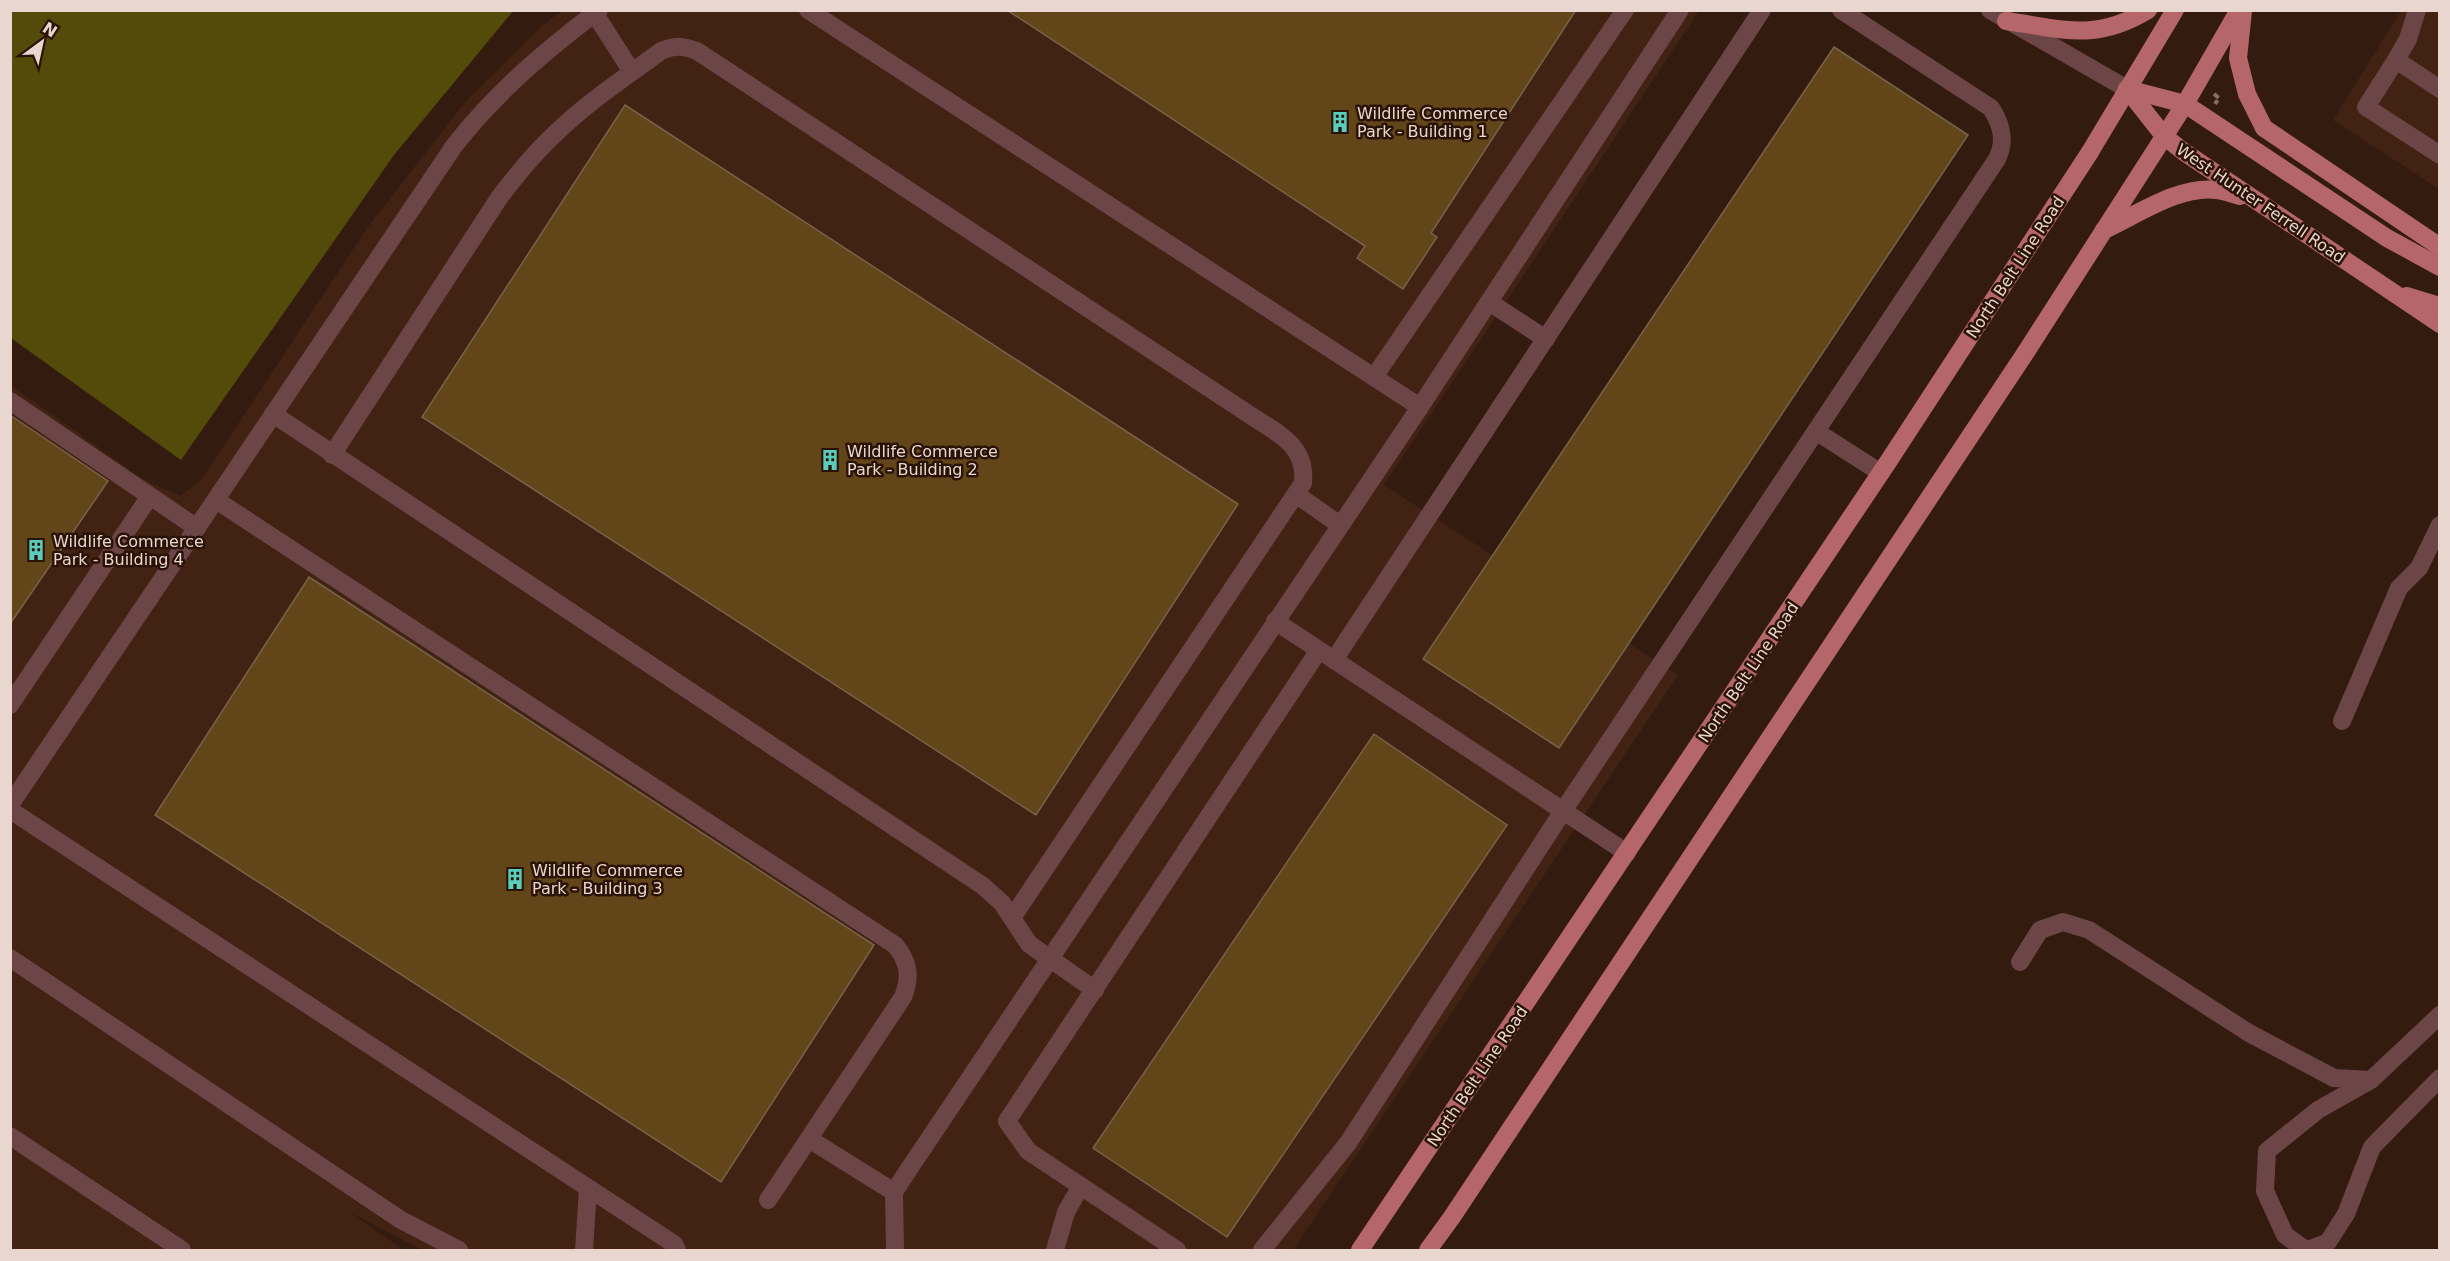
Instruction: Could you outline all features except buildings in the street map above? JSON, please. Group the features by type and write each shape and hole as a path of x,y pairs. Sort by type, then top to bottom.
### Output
{"main road":[{"path":"2006,21 2076,31 2101,30 2127,23 2148,10"},
{"name":"North Belt Line Road","path":"1360,1251 1881,473 2090,152 2175,10"},
{"path":"1428,1251 1935,491 2185,104 2241,10"},
{"path":"2241,10 2238,58 2247,93 2264,128 2439,247"},
{"path":"2127,89 2185,104 2387,238 2439,267"},
{"name":"West Hunter Ferrell Road","path":"2127,89 2164,136 2254,200 2439,324"},
{"path":"2104,231 2173,198 2196,191 2217,190 2254,200"},
{"path":"2391,292 2439,306"}],"street":[{"path":"808,10 1420,407"},
{"path":"1374,377 1624,10"},
{"path":"895,1251 894,1192 1049,957 1420,407 1680,10"},
{"path":"1177,1251 1028,1151 1008,1121 1095,990 1546,339 1762,10"},
{"path":"1262,1251 1348,1143 1563,811 1817,432 2003,147 1998,119 1991,108 1841,10"},
{"path":"1990,10 2127,89"},
{"path":"2417,10 2408,39 2366,107 2439,155"},
{"path":"10,805 437,168 464,133 524,69 597,12 632,72"},
{"path":"332,455 514,178 558,130 632,72 661,51 674,45 697,51 1284,438 1299,453 1305,468 1303,483 1297,495 1012,918"},
{"path":"2396,60 2439,88"},
{"path":"1489,302 1546,339"},
{"path":"10,400 197,528"},
{"path":"273,414 983,886 1002,903 1029,944 1095,990"},
{"path":"1817,432 1881,473"},
{"path":"1297,495 1340,525"},
{"path":"10,705 150,496"},
{"path":"216,500 895,945 908,967 909,977 903,997 768,1200"},
{"path":"2342,720 2399,588 2419,568 2439,525"},
{"path":"1275,621 1627,853"},
{"path":"10,810 674,1244 677,1251"},
{"path":"2020,962 2040,930 2063,922 2089,930 2258,1038 2334,1078 2371,1080"},
{"path":"10,958 401,1220 459,1251"},
{"path":"2439,1015 2371,1080 2318,1110 2267,1151 2265,1191 2285,1235 2307,1251 2328,1242 2340,1223 2361,1179 2372,1147 2439,1078"},
{"path":"10,1136 182,1251"},
{"path":"809,1139 894,1192"},
{"path":"1054,1251 1057,1235 1066,1212 1081,1186"},
{"path":"584,1251 588,1188"}],"path":[{"path":"2214,94 2219,98"}],"shaded area":[{"path":"11,10 513,11 394,155 181,460 11,338"},
{"path":"562,11 1699,11 1384,485 1678,675 1293,1250 423,1250 349,1212 404,1250 11,1250 10,385 143,479 180,496 202,479 367,228 466,101 544,24"},
{"path":"2401,11 2439,11 2439,189 2333,120"}],"place":[{"name":"Wildlife Commerce Park - Building 1","path":"1340,122"},
{"name":"Wildlife Commerce Park - Building 2","path":"830,460"},
{"name":"Wildlife Commerce Park - Building 4","path":"36,550"},
{"name":"Wildlife Commerce Park - Building 3","path":"515,879"}]}
